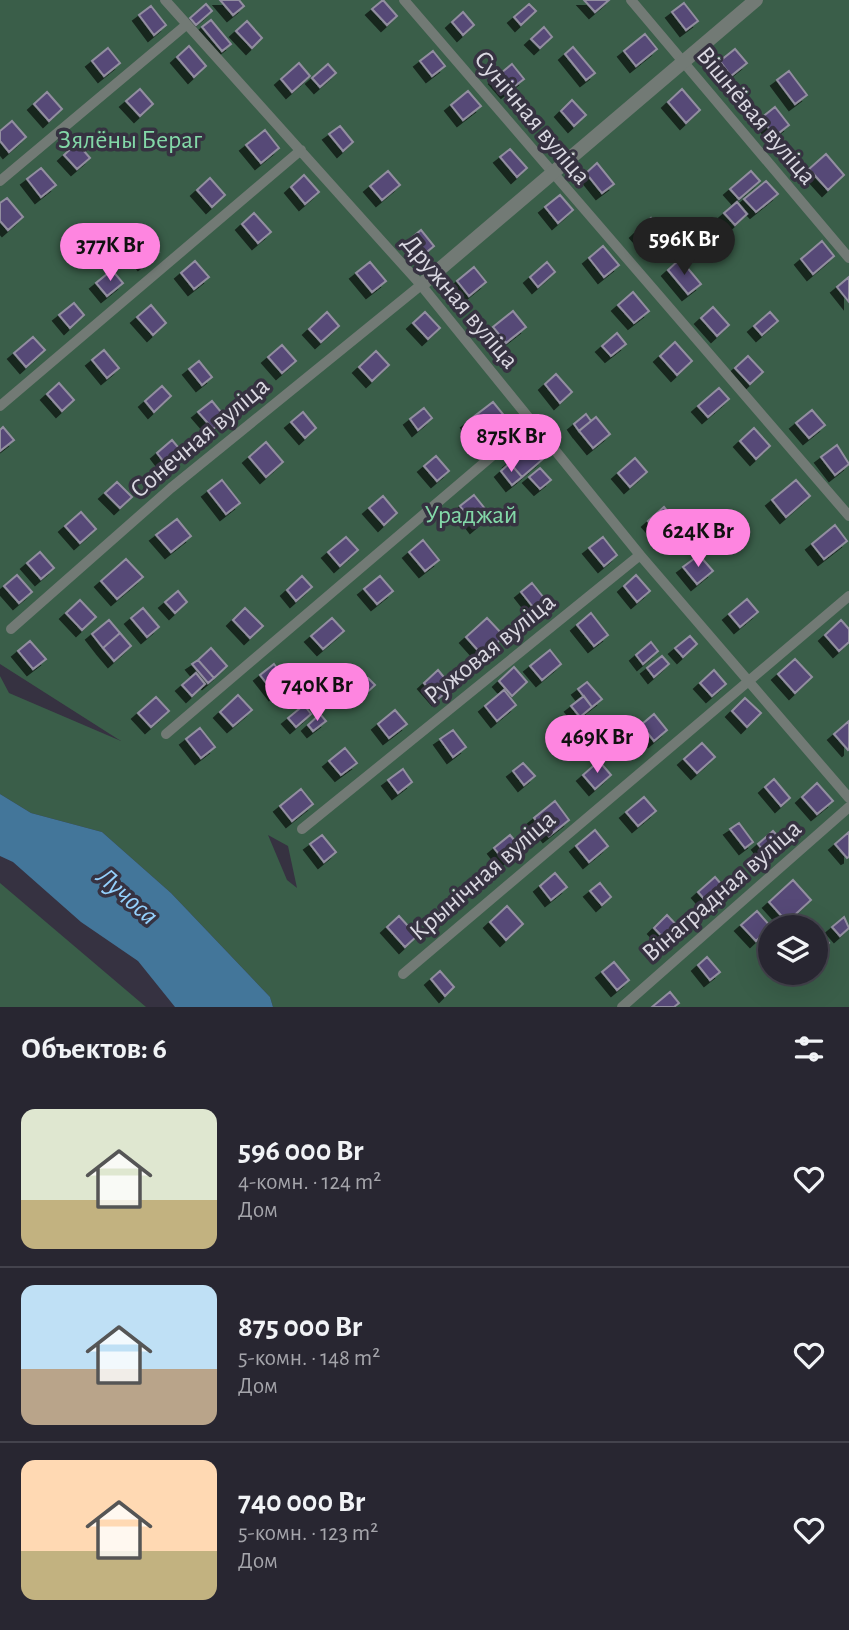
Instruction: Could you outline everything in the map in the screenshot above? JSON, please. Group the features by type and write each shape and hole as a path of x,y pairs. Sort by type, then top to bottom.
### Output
{"street":[{"path":"421,285 756,0"}],"lane":[{"name":"Дружная вуліца","path":"164,0 421,285 640,555 849,798"},
{"name":"Сунічная вуліца","path":"404,0 849,516"},
{"name":"Вішнёвая вуліца","path":"631,0 849,258"},
{"path":"0,181 186,25"},
{"path":"0,406 301,150"},
{"name":"Сонечная вуліца","path":"11,629 171,488 421,285"},
{"path":"166,734 532,422"},
{"name":"Ружовая вуліца","path":"302,829 640,555"},
{"name":"Крынічная вуліца","path":"402,974 747,679 849,596"},
{"name":"Вінаградная вуліца","path":"622,1007 849,807"}],"green space":[{"name":"Ураджай","path":"0,0 849,0 849,1007 273,1007 270,997 171,893 102,832 31,813 0,794 0,676 9,693 121,741 0,664","holes":["268,835 288,846 297,888 287,880"]},
{"path":"0,883 146,1007 0,1007"}],"water":[{"name":"Лучоса","path":"0,794 31,813 102,832 171,893 270,997 273,1007 175,1007 138,961 81,922 13,862 0,856"}],"building":[{"path":"220,0 239,0 244,6 233,15"},
{"path":"383,0 397,16 387,25 372,9"},
{"path":"584,0 609,0 595,12"},
{"path":"684,3 698,21 686,30 672,12"},
{"path":"206,4 212,11 196,25 190,18"},
{"path":"529,4 536,11 521,25 514,17"},
{"path":"151,6 166,25 154,35 139,15"},
{"path":"463,12 474,25 463,35 452,22"},
{"path":"211,20 231,44 222,51 202,27"},
{"path":"247,21 262,38 252,48 236,31"},
{"path":"544,27 552,37 540,48 531,39"},
{"path":"645,34 657,49 636,66 624,51"},
{"path":"189,46 206,66 194,77 177,57"},
{"path":"573,47 595,73 586,80 565,54"},
{"path":"108,48 120,63 104,76 92,61"},
{"path":"735,49 747,63 731,76 720,61"},
{"path":"433,51 445,66 432,76 420,61"},
{"path":"299,63 310,76 292,92 281,79"},
{"path":"328,64 336,73 320,87 312,78"},
{"path":"512,64 524,79 507,92 495,78"},
{"path":"789,71 807,95 795,104 777,80"},
{"path":"140,89 153,104 140,116 126,101"},
{"path":"682,89 700,110 686,123 668,102"},
{"path":"468,91 481,106 463,120 451,105"},
{"path":"47,92 62,109 49,121 34,104"},
{"path":"572,100 586,115 574,126 561,111"},
{"path":"775,107 789,125 775,136 761,118"},
{"path":"12,121 26,137 9,152 0,141 0,131"},
{"path":"340,126 353,142 343,151 329,134"},
{"path":"265,130 279,148 261,163 246,145"},
{"path":"77,143 90,158 77,169 64,155"},
{"path":"510,149 527,168 517,177 500,157"},
{"path":"826,154 844,175 828,190 809,169"},
{"path":"597,163 614,184 602,193 586,173"},
{"path":"41,168 56,185 41,197 27,179"},
{"path":"388,171 400,185 382,200 370,186"},
{"path":"751,171 760,181 739,199 730,189"},
{"path":"304,175 319,192 305,204 291,187"},
{"path":"210,178 225,195 212,207 197,190"},
{"path":"766,181 778,194 756,212 744,199"},
{"path":"560,195 573,210 558,223 545,207"},
{"path":"7,198 23,217 8,230 0,221 0,203"},
{"path":"737,202 747,214 735,225 724,213"},
{"path":"254,213 271,232 258,243 242,224"},
{"path":"651,218 668,238 653,251 636,232"},
{"path":"421,230 434,246 422,256 409,240"},
{"path":"145,235 159,252 144,264 130,247"},
{"path":"822,241 834,256 813,274 801,259"},
{"path":"603,246 619,265 604,277 589,258"},
{"path":"680,259 701,284 688,294 668,270"},
{"path":"195,261 209,277 194,289 181,273"},
{"path":"370,262 386,281 372,292 356,273"},
{"path":"547,262 555,272 538,287 530,277"},
{"path":"474,267 486,282 469,296 457,281"},
{"path":"112,270 123,283 107,296 96,283"},
{"path":"849,277 849,302 837,287"},
{"path":"633,292 649,311 634,323 618,305"},
{"path":"74,303 84,315 70,328 59,315"},
{"path":"151,305 166,323 153,335 137,317"},
{"path":"713,307 729,325 717,336 701,318"},
{"path":"513,311 526,327 506,343 493,327"},
{"path":"327,312 339,326 321,342 309,329"},
{"path":"425,312 440,328 428,339 413,323"},
{"path":"770,312 778,321 762,335 754,326"},
{"path":"617,333 626,344 611,356 602,346"},
{"path":"33,337 45,350 26,367 14,353"},
{"path":"675,342 692,361 677,375 660,356"},
{"path":"282,345 296,361 282,373 268,357"},
{"path":"104,350 119,368 107,378 92,360"},
{"path":"376,351 389,365 372,381 359,367"},
{"path":"748,356 763,372 750,384 735,368"},
{"path":"199,361 212,377 202,385 189,369"},
{"path":"556,374 572,392 560,403 545,384"},
{"path":"59,383 74,400 62,411 47,394"},
{"path":"162,386 171,396 154,412 145,401"},
{"path":"719,388 729,399 708,417 698,406"},
{"path":"212,401 226,418 213,429 198,412"},
{"path":"493,402 507,419 490,433 476,415"},
{"path":"424,408 432,418 418,430 410,419"},
{"path":"812,410 825,425 809,438 796,423"},
{"path":"303,412 316,428 305,438 291,422"},
{"path":"586,414 591,421 579,431 574,424"},
{"path":"476,415 490,433 481,440 467,422"},
{"path":"596,417 610,434 593,448 579,431"},
{"path":"3,427 14,440 0,451 0,430"},
{"path":"754,428 770,446 756,459 740,441"},
{"path":"172,440 183,453 167,466 157,453"},
{"path":"266,442 283,462 266,477 249,457"},
{"path":"530,444 543,459 522,477 509,462"},
{"path":"837,445 849,464 835,475 821,457"},
{"path":"436,456 449,471 437,481 424,466"},
{"path":"635,458 647,472 630,487 618,473"},
{"path":"510,463 522,477 512,485 501,471"},
{"path":"540,468 551,480 540,489 529,477"},
{"path":"222,480 240,503 226,514 208,491"},
{"path":"796,480 810,496 786,517 772,500"},
{"path":"117,482 132,497 120,508 105,493"},
{"path":"474,495 490,515 476,527 460,506"},
{"path":"383,496 397,513 384,525 369,508"},
{"path":"664,507 679,525 663,538 648,521"},
{"path":"81,512 96,529 80,543 65,526"},
{"path":"177,519 191,536 171,552 156,535"},
{"path":"835,525 847,541 824,559 812,544"},
{"path":"346,537 358,550 340,566 328,552"},
{"path":"603,537 617,555 604,566 589,548"},
{"path":"423,540 439,560 425,571 409,552"},
{"path":"40,552 54,568 41,579 27,563"},
{"path":"699,555 713,571 697,584 683,567"},
{"path":"126,559 143,577 117,599 101,581"},
{"path":"17,575 32,592 19,603 4,586"},
{"path":"636,575 650,591 637,602 624,586"},
{"path":"302,576 312,587 296,601 287,590"},
{"path":"380,576 393,591 377,604 364,589"},
{"path":"532,583 548,603 537,612 521,592"},
{"path":"178,591 187,602 175,613 165,602"},
{"path":"747,599 758,612 740,627 729,614"},
{"path":"80,600 96,617 82,630 66,613"},
{"path":"143,608 159,627 147,637 131,618"},
{"path":"245,608 263,626 250,638 233,620"},
{"path":"591,613 608,635 594,646 577,625"},
{"path":"332,618 344,631 323,649 311,636"},
{"path":"487,618 504,636 483,656 466,637"},
{"path":"109,620 120,633 103,648 92,634"},
{"path":"841,620 849,629 849,642 839,651 825,635"},
{"path":"120,633 131,646 114,661 103,648"},
{"path":"690,636 697,644 683,657 675,648"},
{"path":"30,641 46,659 33,669 18,651"},
{"path":"651,642 658,651 643,664 636,655"},
{"path":"211,648 227,666 214,678 198,660"},
{"path":"550,650 561,664 542,680 530,666"},
{"path":"662,656 669,664 654,677 647,668"},
{"path":"795,659 812,677 795,693 778,674"},
{"path":"198,660 214,678 208,683 192,664"},
{"path":"274,664 289,683 275,694 260,675"},
{"path":"514,667 527,682 512,696 499,681"},
{"path":"438,670 452,687 438,699 424,683"},
{"path":"714,670 726,684 712,696 700,683"},
{"path":"196,673 205,684 192,696 182,685"},
{"path":"368,678 375,685 363,696 356,688"},
{"path":"587,682 602,699 592,707 578,689"},
{"path":"504,690 516,705 497,721 485,706"},
{"path":"238,695 252,710 233,726 220,712"},
{"path":"584,696 592,707 580,717 571,706"},
{"path":"156,697 169,711 151,727 138,713"},
{"path":"745,698 761,713 747,727 732,711"},
{"path":"304,705 311,714 296,727 288,718"},
{"path":"395,710 407,724 389,738 378,724"},
{"path":"320,714 326,721 313,731 308,725"},
{"path":"654,714 667,730 654,741 641,725"},
{"path":"849,721 849,749 848,750 834,734"},
{"path":"200,728 215,747 201,758 186,739"},
{"path":"453,730 466,747 453,757 440,739"},
{"path":"702,743 715,757 697,773 684,759"},
{"path":"345,748 357,763 341,775 329,761"},
{"path":"599,761 611,775 595,789 583,775"},
{"path":"523,763 535,776 524,785 513,771"},
{"path":"403,769 412,782 398,793 388,780"},
{"path":"774,779 790,798 781,806 765,787"},
{"path":"817,783 833,801 817,814 802,797"},
{"path":"301,789 313,804 292,821 280,806"},
{"path":"644,797 656,811 638,826 626,812"},
{"path":"555,801 569,820 549,836 534,818"},
{"path":"739,823 753,842 745,848 730,829"},
{"path":"595,830 608,846 589,862 576,846"},
{"path":"773,831 786,845 770,859 758,844"},
{"path":"849,832 849,857 847,858 835,844"},
{"path":"322,835 336,852 324,862 310,844"},
{"path":"510,835 521,848 505,862 494,848"},
{"path":"555,873 567,887 551,900 540,886"},
{"path":"715,877 728,892 711,907 698,892"},
{"path":"793,880 811,900 795,915 781,915 769,902"},
{"path":"600,883 611,897 602,905 590,891"},
{"path":"507,906 523,924 506,940 490,922"},
{"path":"757,911 760,915 758,915 758,939 756,941 741,925"},
{"path":"667,915 683,932 670,945 654,928"},
{"path":"399,916 417,936 405,947 387,927"},
{"path":"844,917 849,928 840,936 832,927"},
{"path":"707,957 720,972 710,980 698,965"},
{"path":"614,962 629,980 617,990 602,972"},
{"path":"440,971 454,987 445,996 431,979"},
{"path":"670,992 679,1003 674,1007 652,1007"}],"park label":[{"name":"Зялёны Бераг","path":"130,139"}]}
